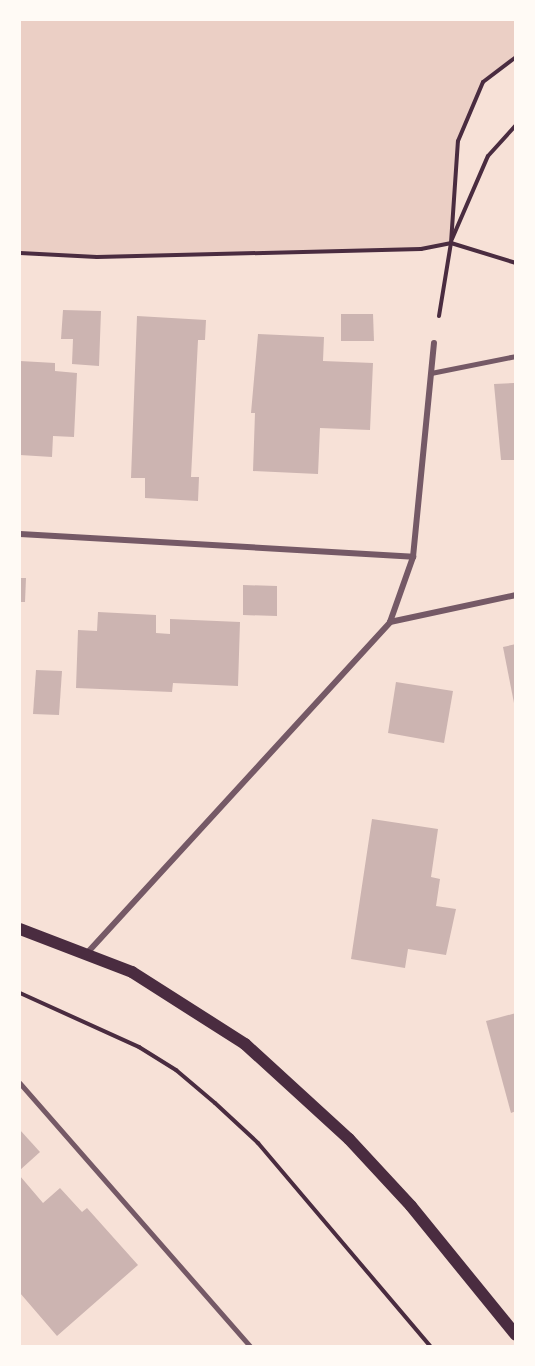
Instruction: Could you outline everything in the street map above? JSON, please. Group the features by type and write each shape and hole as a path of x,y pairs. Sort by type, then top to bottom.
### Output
{"main road":[{"path":"20,929 88,952 187,1004 244,1044 296,1088 411,1206 516,1335"}],"street":[{"path":"88,952 390,622 413,557 434,344"},
{"path":"20,534 413,557"},
{"path":"390,622 516,595"}],"lane":[{"path":"431,373 516,356"},
{"path":"20,1083 250,1347"}],"path":[{"path":"434,344 451,243 458,141 483,82 516,57"},
{"path":"451,243 488,156 516,125"},
{"path":"20,253 97,257 421,249 451,243 516,263"},
{"path":"20,993 139,1047 176,1070 215,1103 258,1143 430,1347"}],"shaded area":[{"path":"20,20 515,20 515,57 483,83 458,141 451,243 421,249 97,257 20,253"}],"building":[{"path":"63,310 101,311 99,366 72,364 73,339 61,339"},
{"path":"341,314 373,314 374,341 341,341"},
{"path":"137,316 206,320 205,340 198,340 191,477 199,477 198,501 145,498 145,478 131,478"},
{"path":"258,334 324,337 323,361 373,363 370,430 320,428 318,474 253,471 255,413 251,413"},
{"path":"20,361 55,363 55,371 77,373 74,437 53,436 52,457 20,455"},
{"path":"514,383 516,460 501,460 494,384"},
{"path":"20,578 26,578 25,602 20,602"},
{"path":"243,585 277,586 277,616 243,615"},
{"path":"98,612 156,615 156,633 170,634 170,619 240,622 238,686 173,683 172,692 76,688 78,630 97,631"},
{"path":"516,644 516,703 514,703 503,647"},
{"path":"36,670 62,671 59,715 33,714"},
{"path":"396,682 453,691 444,743 388,733"},
{"path":"372,819 438,829 431,877 440,879 436,906 456,909 446,955 408,949 405,968 351,959"},
{"path":"516,1013 516,1111 511,1113 486,1021"},
{"path":"20,1130 40,1152 20,1170"},
{"path":"20,1176 43,1203 60,1188 82,1212 87,1208 138,1265 57,1336 20,1293"}]}
